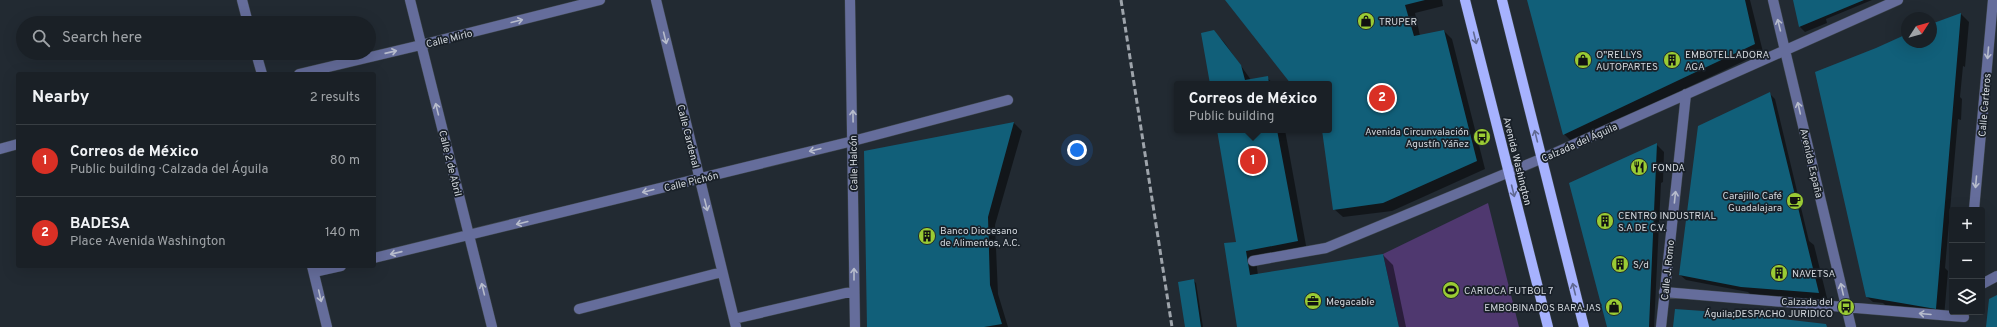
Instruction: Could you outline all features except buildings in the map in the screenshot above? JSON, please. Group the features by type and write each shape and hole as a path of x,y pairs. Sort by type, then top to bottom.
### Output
{"main road":[{"name":"Avenida Washington","path":"1465,0 1548,327"},
{"path":"1502,0 1584,327"}],"street":[{"path":"242,0 246,16"},
{"name":"Calle 2 de Abril","path":"410,0 492,327"},
{"name":"Calle Mirlo","path":"376,56 600,0"},
{"name":"Calle Cardenal","path":"656,0 735,323 854,291"},
{"name":"Calle Halcón","path":"850,0 855,327"},
{"name":"Avenida España","path":"1773,0 1851,327"},
{"name":"Calzada del Águila","path":"1253,261 1326,248 1509,173 1898,0"},
{"name":"Calle Carteros","path":"1974,207 1993,0"},
{"path":"258,60 261,72"},
{"name":"Calle Mirlo","path":"307,72 358,60"},
{"name":"Calle J. Romo","path":"1661,327 1686,94"},
{"name":"Calle Pichón","path":"376,258 853,141 1008,100"},
{"path":"0,149 16,145"},
{"path":"313,269 327,327"},
{"path":"579,309 722,272"},
{"path":"1985,282 1997,276"},
{"path":"1664,292 1846,307 1963,319"}],"shaded area":[{"name":"CARIOCA FUTBOL 7","path":"1488,203 1519,327 1399,327 1383,254"}],"railway":[{"path":"1121,0 1172,327"}],"place":[{"name":"TRUPER","path":"1366,21"},
{"name":"O\"RELLYS AUTOPARTES","path":"1583,60"},
{"name":"EMBOTELLADORA AGA","path":"1672,60"},
{"name":"BADESA","path":"1382,98"},
{"name":"Avenida Circunvalación Agustín Yáñez","path":"1482,137"},
{"name":"Correos de México","path":"1253,161"},
{"name":"FONDA","path":"1639,167"},
{"name":"Carajillo Café Guadalajara","path":"1795,201"},
{"name":"CENTRO INDUSTRIAL S.A DE C.V.","path":"1605,221"},
{"name":"Banco Diocesano de Alimentos, A.C.","path":"927,236"},
{"name":"S/d","path":"1620,264"},
{"name":"NAVETSA","path":"1779,273"},
{"name":"CARIOCA FUTBOL 7","path":"1451,290"},
{"name":"Megacable","path":"1313,301"},
{"name":"EMBOBINADOS BARAJAS","path":"1614,307"},
{"name":"Calzada del Águila;DESPACHO JURIDICO","path":"1846,307"}]}
